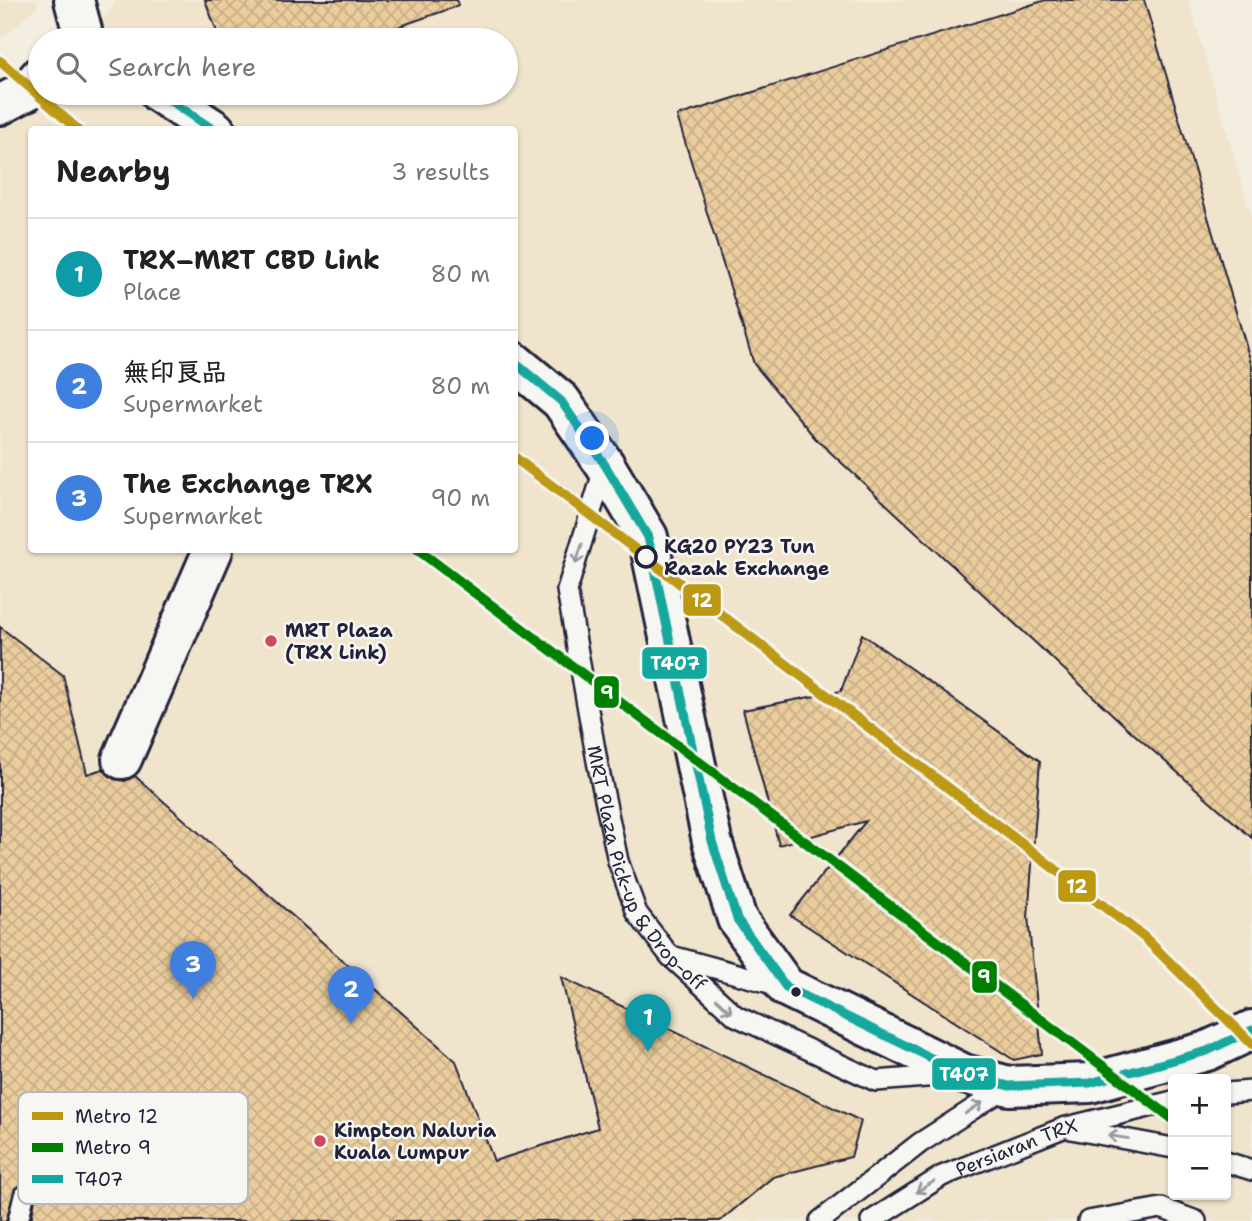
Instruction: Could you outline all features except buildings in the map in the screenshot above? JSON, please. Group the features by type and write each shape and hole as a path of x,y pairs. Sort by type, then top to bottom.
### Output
{"street":[{"path":"0,105 28,90"},
{"path":"177,105 209,126"},
{"path":"518,365 561,401 606,465 648,537 712,841 737,919 786,988 964,1074 1009,1086 1090,1083 1207,1051 1252,1030"},
{"path":"122,759 212,553"}],"lane":[{"name":"MRT Plaza Pick-up & Drop-off","path":"606,465 568,590 597,761 618,861 637,913 670,956 736,1016 876,1081 964,1074"},
{"path":"670,956 786,988"},
{"path":"820,1221 920,1143 1009,1086"},
{"path":"1231,1093 1252,1091"},
{"name":"Persiaran TRX","path":"871,1221 942,1176 1063,1128 1168,1102"},
{"path":"1063,1128 1168,1146"},
{"path":"1231,1164 1252,1170"},
{"path":"1088,1221 1161,1208 1196,1221"}],"shaded area":[{"path":"0,0 37,0 38,6 0,41"},
{"path":"117,0 1189,0 1252,218 1252,1221 0,1221 0,128 27,116 36,105 518,105 518,28 95,28"}],"metro line":[{"name":"12","path":"0,61 28,86"},
{"name":"12","path":"50,105 73,126"},
{"name":"12","path":"518,460 1144,937 1252,1044"},
{"name":"9","path":"422,553 1168,1115"}],"transit line":[{"name":"T407","path":"177,105 208,126"},
{"name":"T407","path":"518,365 561,401 605,465 648,537 712,841 737,919 786,987 964,1074 1009,1086 1090,1083 1207,1051 1252,1030"}],"place":[{"name":"KG20 PY23 Tun Razak Exchange","path":"646,557"},
{"name":"MRT Plaza (TRX Link)","path":"271,641"},
{"name":"The Exchange TRX","path":"193,999"},
{"name":"無印良品","path":"351,1024"},
{"name":"TRX–MRT CBD Link","path":"648,1052"},
{"name":"Kimpton Naluria Kuala Lumpur","path":"320,1141"}]}
